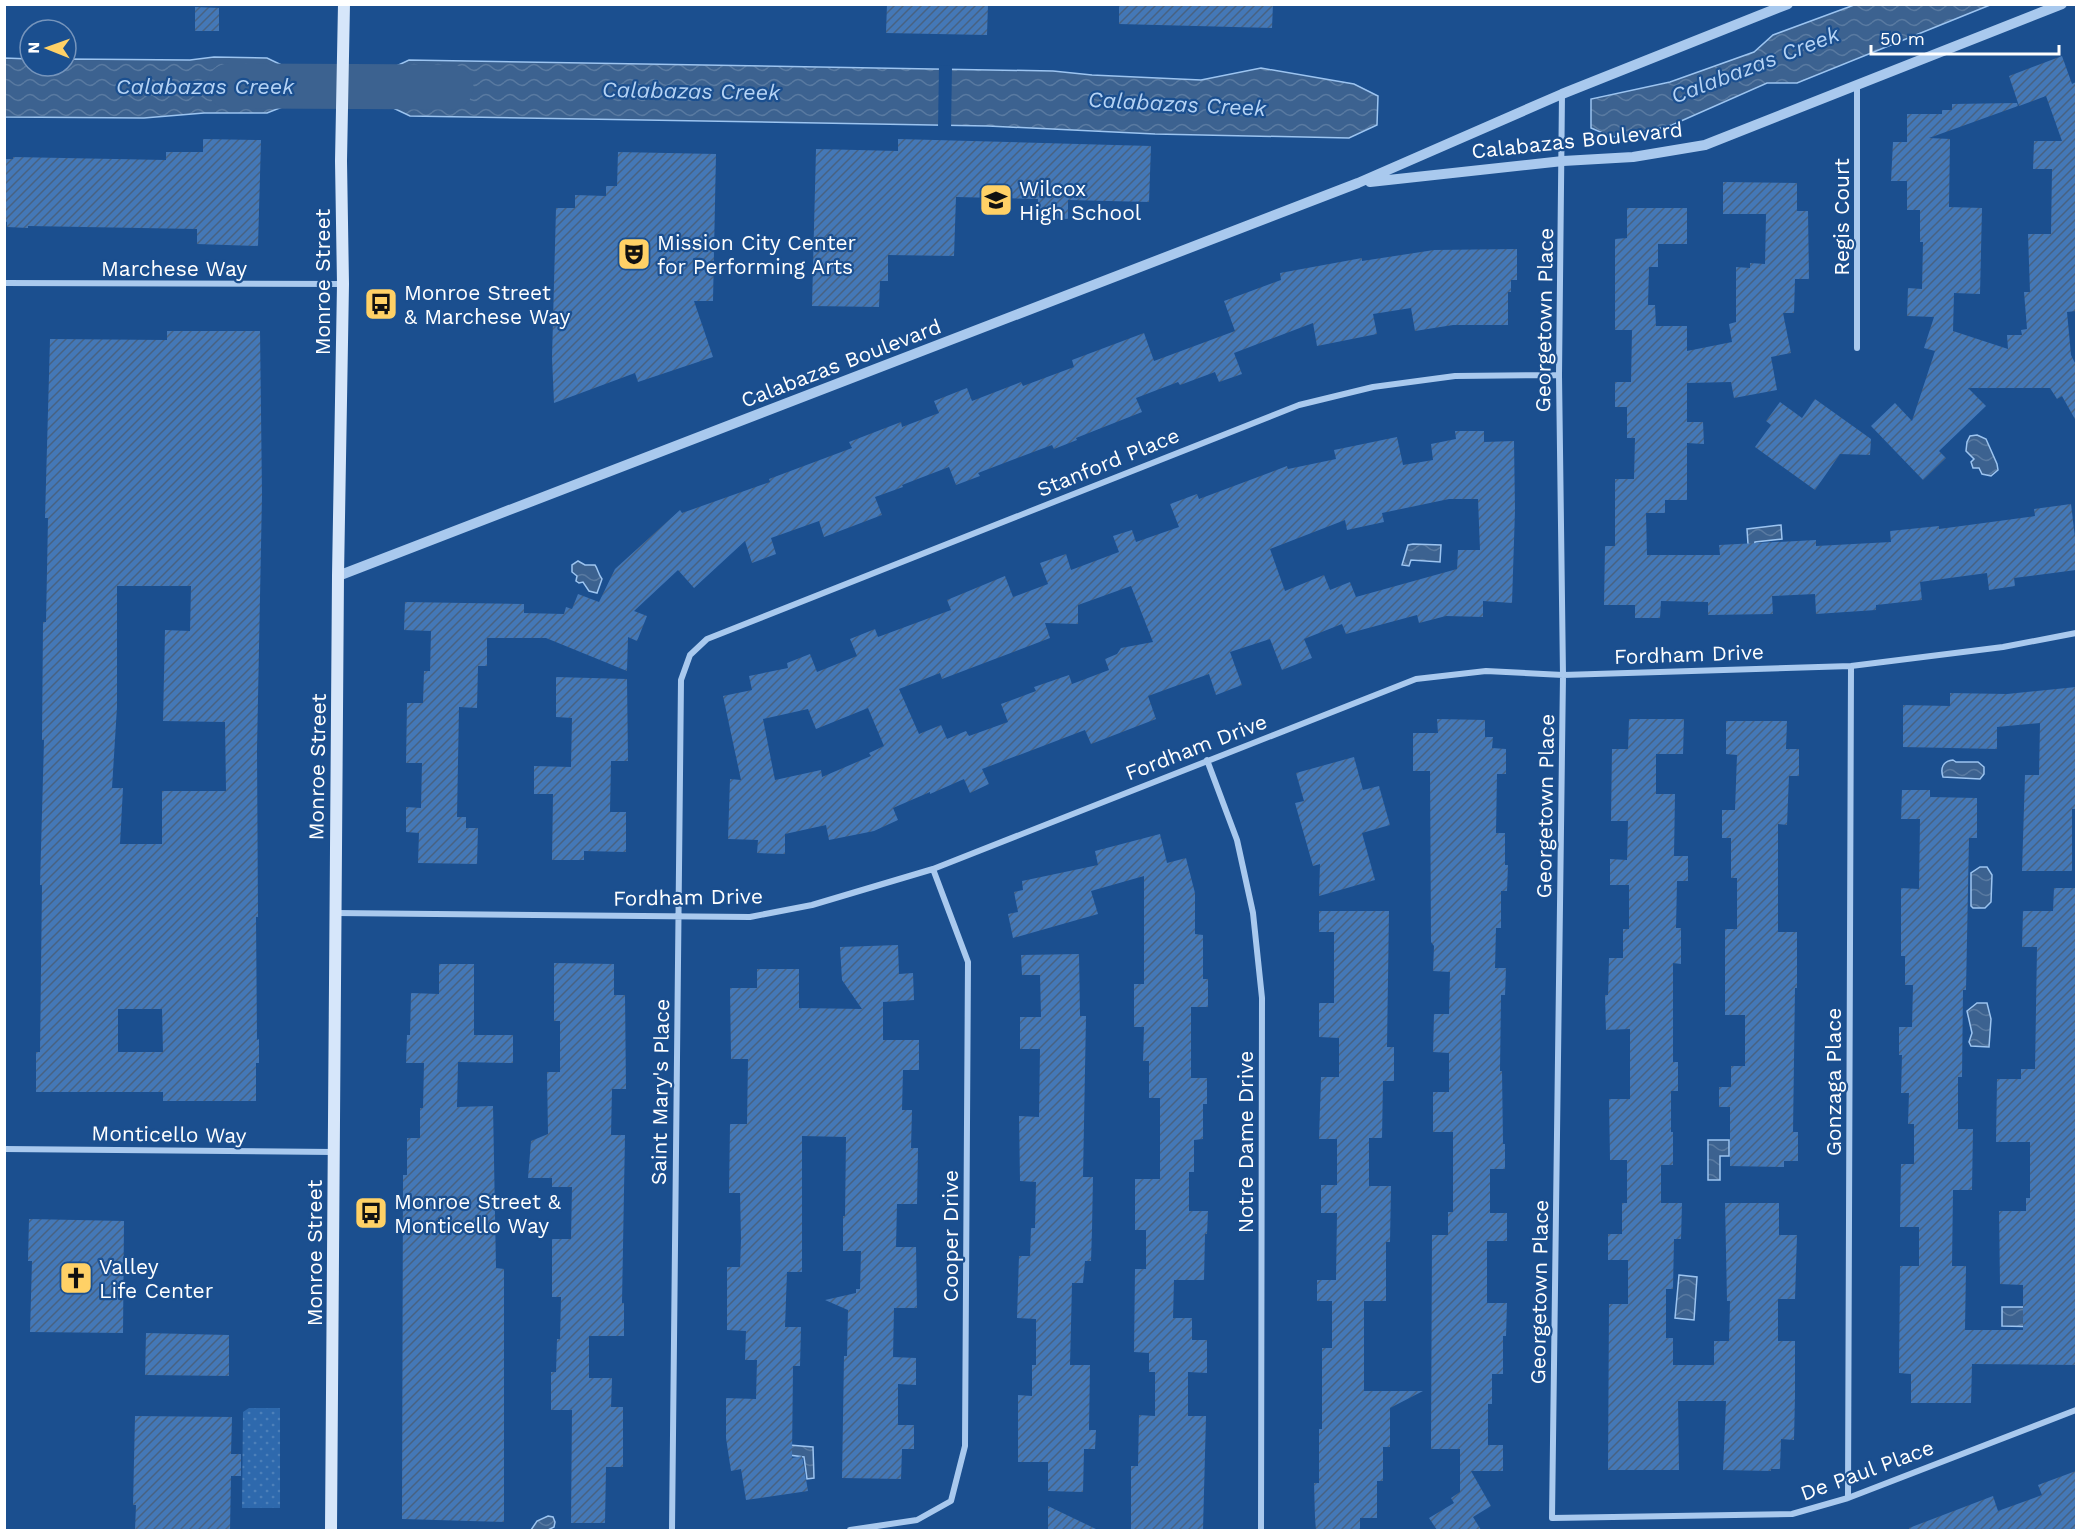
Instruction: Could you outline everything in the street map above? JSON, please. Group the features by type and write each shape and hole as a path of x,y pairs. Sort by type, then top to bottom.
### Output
{"main road":[{"name":"Monroe Street","path":"331,1530 344,4"}],"street":[{"name":"Calabazas Boulevard","path":"338,576 1358,183 1562,94 1788,4"},
{"name":"Calabazas Boulevard","path":"1358,183 1563,161 1633,157 1705,145 2062,4"},
{"name":"Regis Court","path":"1857,86 1857,348"},
{"name":"Georgetown Place","path":"1552,1518 1563,675 1559,375 1562,94"},
{"name":"Marchese Way","path":"4,283 343,284"},
{"name":"Stanford Place","path":"690,655 707,639 1299,405 1373,387 1455,376 1559,375"},
{"name":"Fordham Drive","path":"335,913 750,917 812,905 933,868 1416,679 1486,671 1563,675 1851,666 2003,647 2076,633"},
{"name":"Saint Mary's Place","path":"672,1530 681,680 690,655"},
{"name":"Gonzaga Place","path":"1848,1498 1851,666"},
{"name":"Notre Dame Drive","path":"1207,760 1237,840 1253,913 1262,998 1261,1530"},
{"name":"Cooper Drive","path":"850,1530 917,1520 951,1501 965,1446 968,962 933,868"},
{"name":"Monticello Way","path":"4,1149 334,1152"},
{"name":"De Paul Place","path":"1552,1518 1792,1514 1848,1498 2076,1410"}],"shaded area":[{"path":"249,1408 280,1408 280,1508 242,1508 243,1412"}],"water":[{"path":"1854,5 1990,5 1797,83 1767,83 1672,125 1642,133 1612,137 1591,128 1591,99 1670,82 1754,52 1773,35"},
{"path":"214,57 267,58 290,69 290,104 267,113 204,113 144,118 5,117 5,58 18,59 18,78 78,78 78,59 190,60"},
{"path":"409,60 1053,71 1201,80 1261,68 1354,84 1378,96 1377,125 1349,138 1155,134 988,126 410,116 389,106 390,69"},
{"path":"1977,435 1986,439 1997,464 1998,470 1991,476 1982,474 1979,468 1973,468 1971,462 1974,459 1966,451 1970,436"},
{"path":"1781,525 1782,539 1755,542 1754,547 1748,544 1747,529"},
{"path":"1408,545 1441,545 1440,562 1411,560 1409,566 1402,565"},
{"path":"578,561 585,565 595,565 602,579 597,593 589,591 583,582 576,581 577,576 572,572 572,565"},
{"path":"1953,760 1978,762 1984,767 1984,774 1980,779 1943,777 1943,766"},
{"path":"1980,867 1987,867 1992,875 1991,902 1985,908 1973,908 1971,906 1971,873"},
{"path":"1977,1003 1987,1003 1991,1019 1989,1047 1971,1046 1969,1042 1972,1033 1967,1011"},
{"path":"1708,1140 1729,1140 1729,1156 1720,1156 1720,1180 1708,1180"},
{"path":"1679,1275 1697,1277 1694,1320 1675,1318"},
{"path":"2002,1307 2041,1307 2039,1327 2002,1326"},
{"path":"789,1445 813,1447 814,1478 807,1479 804,1457 789,1455"},
{"path":"548,1516 553,1517 554,1527 548,1530 531,1530 537,1521"}],"pier":[{"path":"939,65 952,66 951,129 938,129"}],"building":[{"path":"887,4 988,4 987,35 886,33"},
{"path":"1119,4 1273,4 1272,28 1119,24"},
{"path":"195,7 219,8 219,31 195,31"},
{"path":"2062,56 2072,84 2076,82 2076,311 2067,312 2071,355 2076,365 2076,421 2062,396 2057,399 2050,388 1968,388 1986,406 1939,451 1946,458 1923,480 1871,426 1895,403 1912,421 1935,351 1924,348 1934,317 1907,316 1908,288 1922,289 1923,242 1920,242 1920,210 1907,210 1907,181 1891,181 1893,142 1907,142 1907,114 1942,114 1942,110 1952,110 1952,104 2017,103 2018,106 1929,138 1950,139 1949,207 1982,208 1980,294 1954,293 1953,331 2008,349 2007,335 2022,335 2021,330 2027,329 2024,292 2030,292 2028,234 2051,234 2052,169 2033,169 2034,141 2062,141 2046,96 2019,106 2009,76"},
{"path":"203,139 261,140 258,246 197,244 197,229 28,226 28,228 7,227 7,222 4,221 4,159 13,159 13,157 166,160 166,152 203,152"},
{"path":"898,139 1151,146 1149,202 1068,200 1068,219 1037,218 1038,199 956,197 954,256 888,255 888,281 880,281 879,307 812,306 816,149 898,151"},
{"name":"Mission City Center for Performing Arts","path":"618,152 716,154 713,301 694,301 713,357 638,382 635,373 554,403 552,358 556,208 575,208 575,195 606,196 606,186 617,186"},
{"path":"1723,182 1797,183 1797,211 1808,211 1809,279 1795,279 1794,313 1783,313 1791,353 1771,357 1777,390 1734,398 1731,382 1687,383 1687,422 1703,422 1704,444 1687,443 1687,500 1665,500 1665,513 1646,513 1647,555 1720,555 1719,545 1816,540 1816,546 1891,542 1890,531 1939,526 1939,529 2035,516 2034,509 2071,504 2076,546 2076,570 2014,578 2015,586 1989,590 1987,573 1920,582 1922,600 1876,605 1876,610 1816,614 1815,594 1772,596 1773,614 1708,615 1708,602 1661,601 1660,618 1635,618 1635,605 1604,605 1605,546 1615,546 1615,479 1634,479 1635,438 1627,438 1627,407 1615,407 1615,382 1631,382 1632,330 1615,330 1615,239 1627,238 1627,208 1687,208 1687,244 1658,244 1658,267 1649,267 1648,305 1655,305 1656,326 1687,326 1687,351 1732,342 1729,324 1736,322 1736,267 1750,268 1750,263 1765,264 1766,214 1723,214"},
{"path":"1517,249 1517,280 1511,280 1511,292 1508,292 1508,325 1453,325 1415,331 1411,308 1373,314 1377,334 1317,346 1313,323 1234,353 1242,374 1219,382 1215,372 1180,385 1178,382 1136,398 1142,412 1054,449 1052,445 978,473 980,476 956,485 949,467 875,497 882,515 824,537 819,521 771,538 776,554 752,563 745,541 694,588 678,570 634,611 647,616 637,641 628,637 627,671 546,638 487,638 487,666 478,666 477,708 459,707 457,817 466,817 466,828 478,828 477,864 418,863 419,833 406,832 406,807 421,808 422,763 406,763 407,703 423,703 424,671 430,671 431,631 404,630 405,602 524,604 524,613 564,614 566,607 572,609 578,594 599,602 615,569 680,510 682,513 770,482 769,479 852,448 849,442 901,422 902,427 939,413 934,401 967,388 972,401 1021,382 1023,386 1074,367 1072,360 1144,333 1154,361 1235,331 1224,301 1281,280 1280,273 1362,258 1362,261 1434,250"},
{"path":"167,331 260,331 262,495 257,750 258,917 256,917 259,1063 256,1063 256,1101 163,1101 163,1092 36,1092 36,1052 40,1052 42,885 40,885 44,740 42,740 43,622 46,622 48,518 45,518 50,339 167,340","holes":["117,586 191,586 190,631 165,630 163,721 225,722 226,791 162,791 162,844 120,844 123,788 112,788 117,707","118,1009 162,1009 163,1052 118,1052"]},
{"path":"1815,399 1871,439 1870,455 1840,454 1815,490 1755,447 1771,425 1766,421 1780,402 1802,418"},
{"path":"1455,431 1484,431 1484,442 1514,441 1515,510 1512,603 1483,601 1483,617 1446,616 1419,623 1417,615 1346,634 1342,624 1304,639 1312,658 1282,670 1270,639 1230,652 1242,685 1216,695 1209,674 1148,696 1156,719 1091,744 1085,730 982,769 989,784 970,793 964,779 930,794 930,792 893,808 898,820 874,831 829,840 826,825 785,834 785,854 757,853 758,840 728,839 730,779 741,780 723,696 752,690 749,676 788,668 787,663 810,654 817,672 857,656 850,639 875,629 878,637 951,610 947,600 1005,576 1013,597 1048,584 1040,563 1066,554 1071,570 1119,552 1113,536 1132,530 1136,542 1179,527 1170,504 1197,494 1199,499 1287,466 1288,469 1336,459 1334,450 1397,437 1403,465 1433,460 1431,444 1456,439","holes":["1449,499 1478,499 1480,550 1458,550 1457,569 1356,597 1350,582 1330,590 1324,575 1285,591 1270,549 1345,520 1347,530 1384,522 1382,513","1131,586 1153,642 1121,648 1117,654 1105,659 1109,670 1072,684 1069,675 1034,687 1036,691 1001,704 1008,722 969,736 966,731 947,739 941,725 919,734 899,689 940,673 942,679 1050,638 1045,623 1078,624 1078,605","868,708 884,746 869,753 871,756 822,777 821,770 775,780 763,719 808,709 816,729"]},
{"path":"556,677 627,679 628,761 611,761 610,812 626,812 626,852 584,851 584,860 552,860 553,794 534,794 534,766 571,767 572,718 556,717"},
{"path":"2076,687 2076,809 2072,809 2072,871 2022,871 2025,775 2039,775 2040,723 1997,727 1997,749 1903,747 1903,705 1950,706 1950,693 2007,694"},
{"path":"1437,719 1485,720 1485,737 1493,737 1492,748 1506,749 1506,774 1497,774 1496,833 1505,833 1505,865 1508,865 1507,891 1501,891 1501,928 1496,928 1495,968 1506,968 1505,995 1501,995 1500,1071 1502,1071 1505,1169 1490,1169 1490,1213 1507,1213 1507,1241 1487,1241 1487,1303 1507,1303 1506,1336 1503,1336 1503,1374 1492,1374 1492,1404 1488,1404 1488,1445 1503,1445 1503,1471 1471,1471 1491,1506 1473,1517 1481,1530 1437,1530 1429,1518 1454,1503 1451,1498 1460,1492 1460,1449 1431,1449 1432,1235 1448,1235 1448,1212 1453,1212 1453,1132 1433,1132 1433,1092 1449,1092 1449,1053 1433,1052 1434,1014 1449,1014 1450,972 1433,971 1430,771 1413,771 1413,733 1438,733"},
{"path":"1629,719 1684,719 1683,754 1656,754 1656,794 1675,794 1674,856 1688,856 1688,881 1677,881 1676,928 1681,928 1681,964 1673,963 1673,1062 1678,1062 1678,1091 1671,1091 1673,1165 1661,1165 1661,1203 1682,1203 1681,1239 1674,1239 1673,1289 1666,1289 1666,1338 1673,1338 1673,1365 1714,1365 1714,1341 1729,1341 1730,1301 1727,1301 1725,1203 1779,1203 1779,1235 1797,1235 1795,1299 1778,1299 1778,1341 1795,1341 1794,1440 1781,1439 1780,1469 1771,1469 1771,1471 1723,1470 1726,1401 1678,1401 1679,1470 1608,1470 1609,1304 1628,1304 1628,1260 1608,1260 1608,1234 1622,1234 1622,1203 1627,1203 1627,1160 1610,1160 1609,1099 1630,1099 1630,1029 1606,1030 1605,995 1608,995 1609,958 1623,958 1623,929 1629,929 1629,885 1610,885 1610,859 1627,860 1628,821 1611,821 1612,749 1628,749"},
{"path":"1726,721 1787,721 1786,749 1799,749 1799,776 1789,776 1787,825 1778,824 1778,932 1797,932 1793,1132 1798,1132 1798,1161 1784,1161 1784,1167 1730,1166 1730,1107 1719,1107 1719,1087 1731,1087 1731,1066 1745,1066 1745,1015 1725,1015 1725,929 1737,929 1737,878 1731,878 1731,838 1722,838 1722,810 1735,810 1737,755 1726,754"},
{"path":"1354,757 1363,790 1379,786 1390,825 1362,833 1375,880 1319,896 1320,864 1313,866 1295,803 1304,801 1296,773"},
{"path":"1902,790 1930,790 1930,797 1977,798 1977,838 1969,838 1962,1077 1958,1077 1958,1129 1973,1129 1972,1190 1953,1190 1952,1266 1966,1266 1965,1330 2023,1330 2023,1285 2000,1284 1999,1211 2026,1211 2026,1198 2030,1198 2030,1142 1996,1142 1997,1079 2021,1079 2021,1069 2035,1069 2037,947 2022,947 2023,911 2053,911 2054,888 2076,888 2076,1365 1972,1364 1971,1403 1911,1403 1911,1374 1899,1373 1900,1266 1919,1266 1919,1227 1900,1227 1901,1164 1914,1164 1914,1124 1908,1124 1909,1093 1901,1093 1902,1055 1899,1055 1899,1027 1912,1027 1913,985 1905,985 1905,956 1901,956 1901,888 1919,889 1920,819 1901,819"},
{"path":"1160,834 1167,863 1186,858 1195,893 1195,934 1203,935 1203,979 1208,979 1208,1007 1191,1007 1191,1078 1207,1078 1207,1104 1203,1104 1203,1139 1194,1140 1194,1172 1189,1172 1189,1211 1208,1211 1204,1280 1174,1280 1173,1318 1192,1318 1192,1340 1207,1340 1207,1373 1188,1372 1188,1416 1206,1416 1203,1530 1131,1530 1131,1466 1138,1466 1139,1415 1155,1416 1155,1372 1149,1372 1149,1353 1134,1352 1135,1269 1146,1269 1146,1230 1135,1230 1135,1179 1160,1179 1160,1098 1149,1098 1149,1061 1143,1061 1144,1027 1134,1027 1134,984 1144,984 1144,876 1091,891 1098,914 1013,938 1008,914 1018,912 1014,892 1023,890 1022,881 1098,865 1095,851"},
{"path":"1319,911 1389,911 1387,1047 1394,1047 1394,1081 1383,1081 1382,1138 1369,1138 1369,1186 1391,1186 1390,1242 1386,1242 1386,1301 1364,1301 1364,1391 1423,1391 1390,1408 1390,1447 1383,1447 1383,1481 1377,1481 1377,1518 1360,1518 1360,1530 1316,1530 1315,1518 1314,1483 1319,1483 1319,1429 1322,1429 1322,1348 1332,1348 1332,1301 1317,1301 1317,1280 1336,1280 1337,1213 1321,1213 1321,1185 1337,1185 1337,1139 1319,1139 1321,1077 1339,1077 1339,1038 1319,1037 1319,1003 1334,1003 1334,932 1319,932"},
{"path":"898,945 899,974 913,973 914,1000 883,1002 883,1040 919,1040 919,1070 903,1070 902,1110 912,1110 911,1148 918,1148 917,1204 897,1204 896,1247 916,1247 917,1308 894,1308 893,1357 916,1358 916,1385 898,1384 898,1425 914,1425 914,1449 902,1449 901,1479 842,1478 844,1356 847,1356 848,1310 825,1300 856,1293 856,1289 860,1289 861,1251 843,1251 846,1137 802,1136 802,1272 787,1272 785,1327 801,1327 800,1366 793,1366 792,1458 802,1456 808,1491 746,1500 741,1469 731,1471 726,1438 726,1398 756,1399 757,1360 745,1360 746,1331 727,1330 727,1267 740,1267 741,1240 740,1193 729,1193 730,1124 747,1124 748,1059 731,1059 730,988 757,988 757,969 799,969 799,1008 862,1009 842,980 840,947"},
{"path":"1079,954 1080,1016 1086,1016 1083,1177 1093,1177 1092,1229 1091,1261 1085,1261 1083,1283 1072,1283 1070,1365 1090,1365 1089,1430 1096,1430 1095,1449 1084,1449 1083,1492 1048,1491 1048,1462 1018,1462 1018,1395 1032,1396 1032,1365 1036,1365 1036,1319 1017,1318 1019,1256 1030,1256 1031,1228 1035,1228 1036,1182 1020,1181 1019,1116 1039,1117 1040,1049 1020,1049 1020,1017 1041,1017 1040,975 1022,975 1021,955"},
{"path":"554,963 614,964 614,995 625,995 626,1089 612,1089 611,1135 625,1135 622,1303 624,1303 624,1336 589,1336 589,1378 612,1378 611,1407 623,1407 623,1467 606,1467 605,1523 571,1523 572,1410 551,1410 551,1372 556,1372 561,1297 552,1297 552,1239 571,1239 572,1187 552,1187 552,1178 528,1178 531,1141 548,1134 547,1072 560,1072 560,1021 554,1021"},
{"path":"439,964 474,964 474,1035 513,1035 513,1063 458,1062 457,1107 493,1106 496,1268 504,1269 504,1522 402,1519 403,1175 407,1175 407,1138 420,1138 424,1063 406,1063 407,1035 410,1035 411,993 439,994"},
{"path":"29,1219 124,1221 123,1333 30,1332 32,1261 28,1261"},
{"path":"146,1333 229,1335 229,1376 145,1375"},
{"path":"135,1416 232,1417 231,1454 241,1454 241,1476 231,1476 230,1530 135,1530 136,1505 133,1505"},
{"path":"2076,1471 2076,1530 1909,1530 1909,1528 1993,1496 1998,1511 2042,1495 2038,1485"},
{"path":"1048,1506 1098,1530 1048,1530"}],"waterway":[{"name":"Calabazas Creek","path":"229,86 451,87"}],"place":[{"name":"Wilcox High School","path":"996,200"},
{"name":"Mission City Center for Performing Arts","path":"634,254"},
{"name":"Monroe Street & Marchese Way","path":"381,304"},
{"name":"Monroe Street & Monticello Way","path":"371,1213"},
{"name":"Valley Life Center","path":"76,1278"}]}
